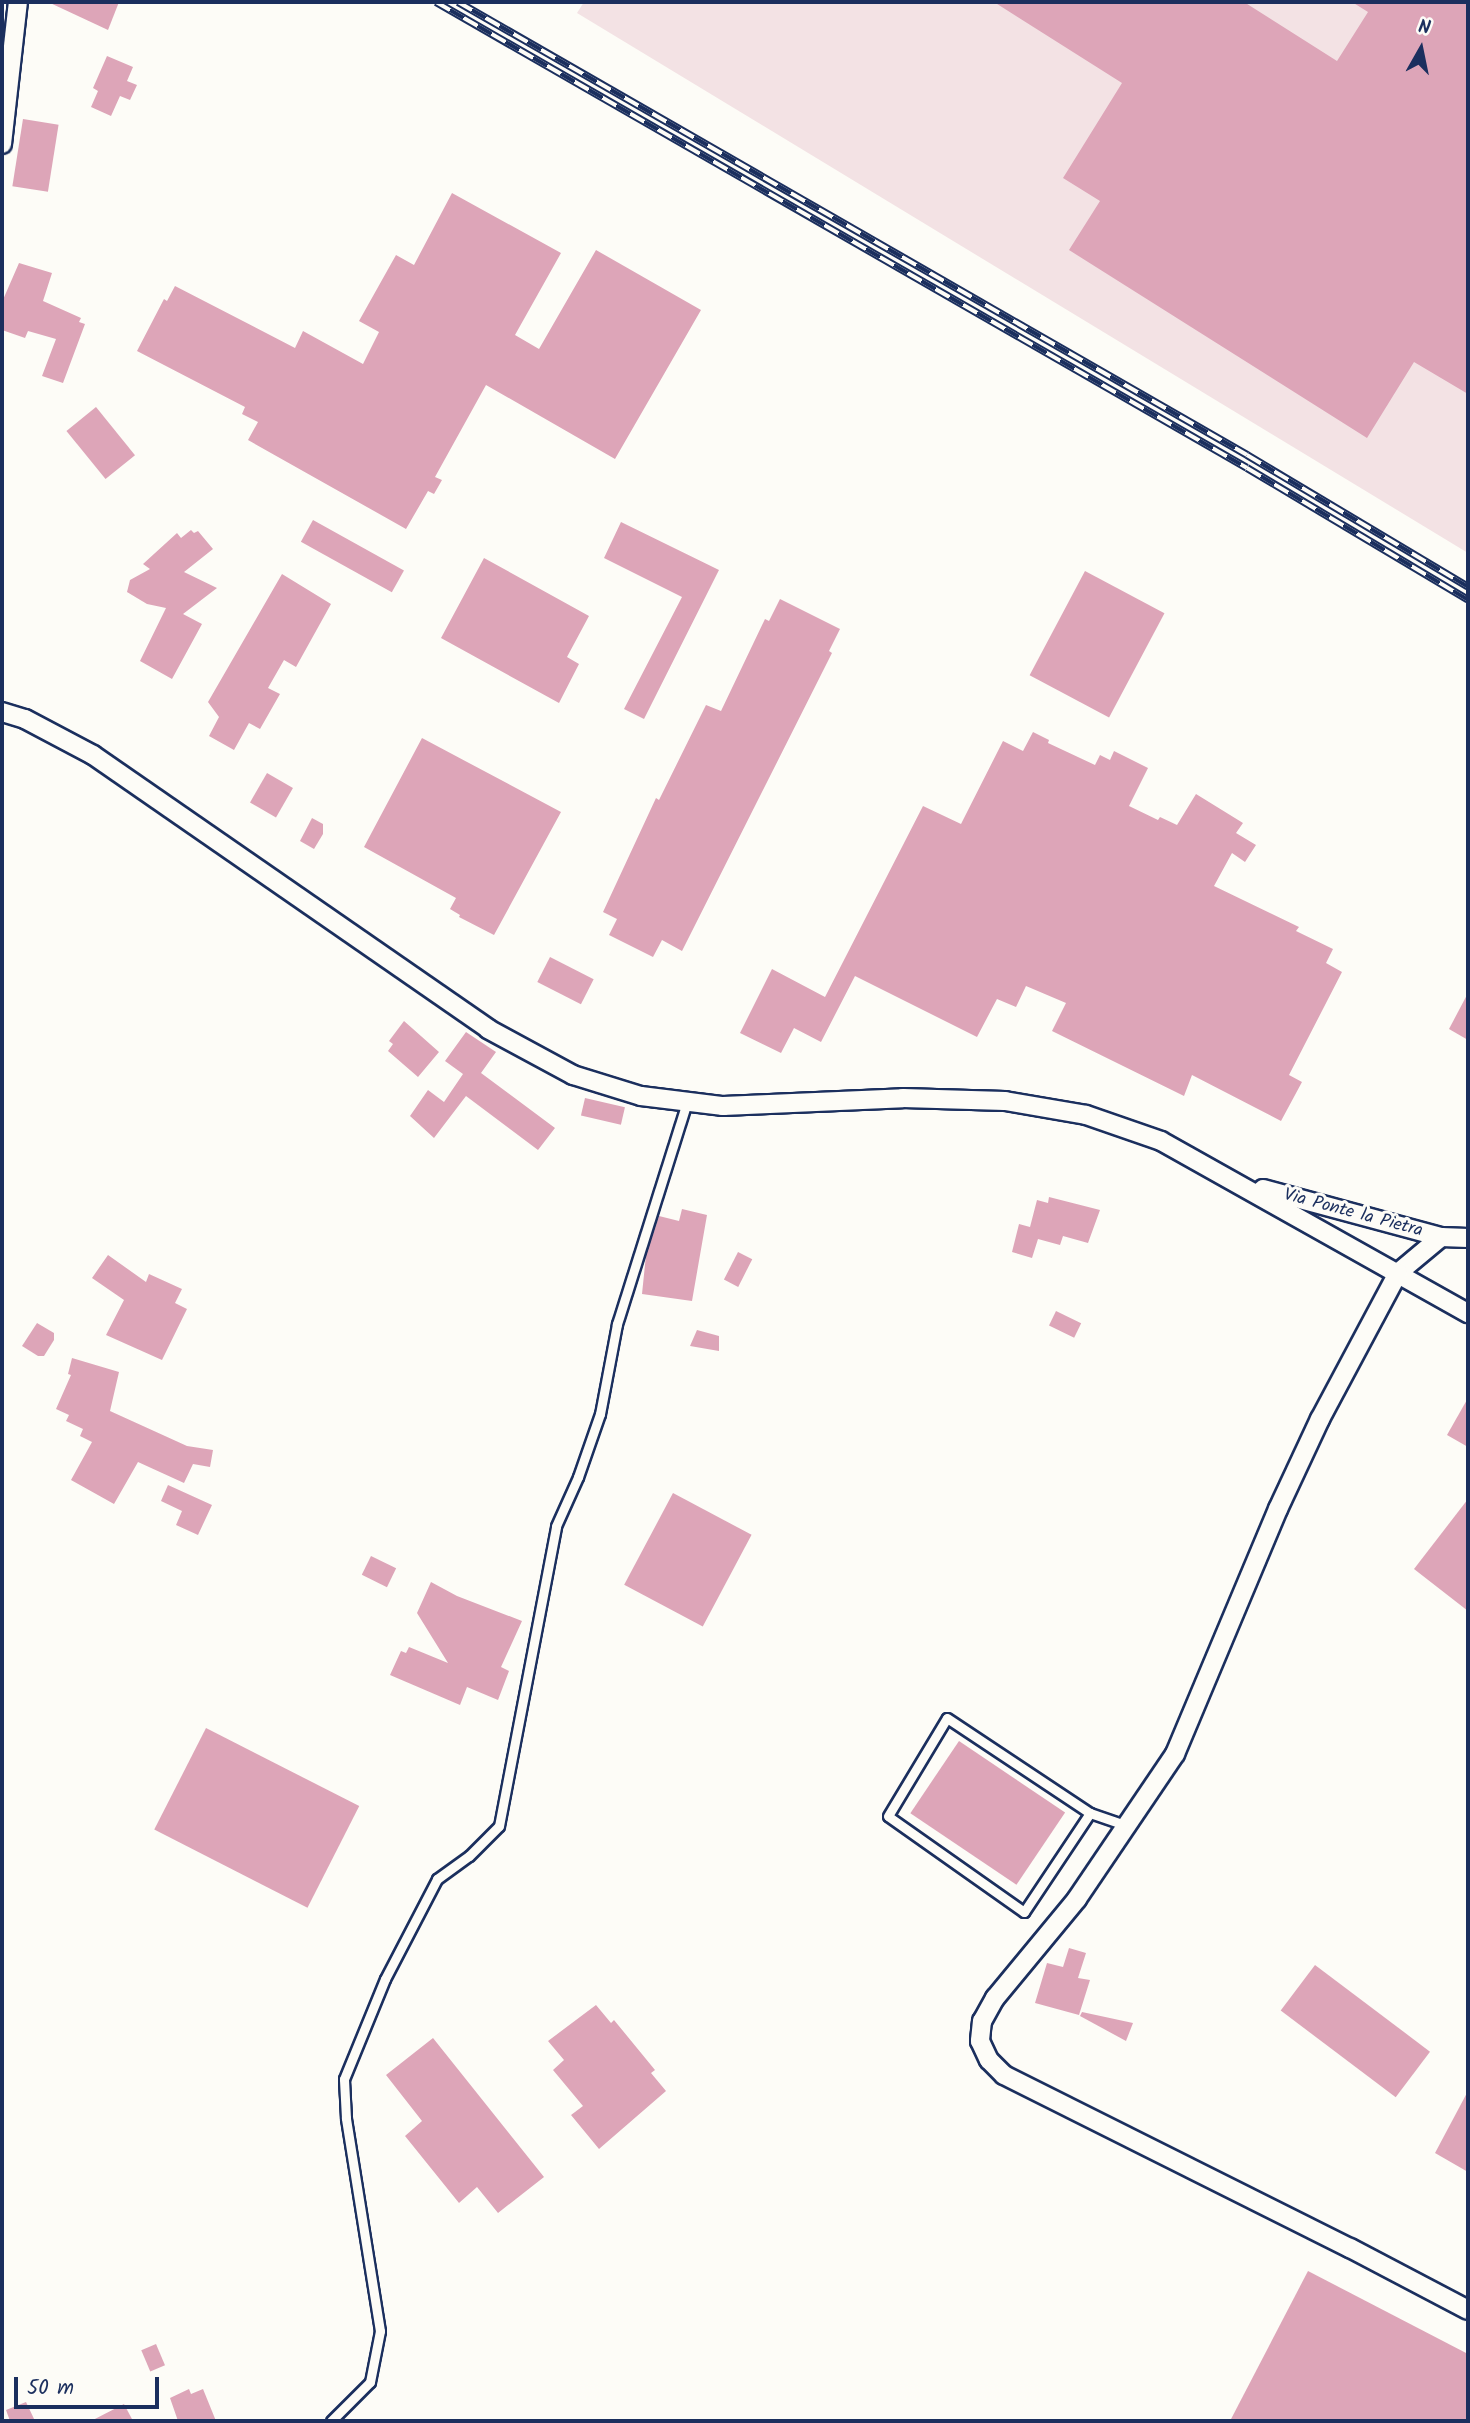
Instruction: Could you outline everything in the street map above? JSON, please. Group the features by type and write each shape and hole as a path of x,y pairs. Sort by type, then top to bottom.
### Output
{"street":[{"path":"2,144 18,2"},
{"path":"2,712 25,719 93,755 488,1029 573,1075 641,1096 723,1106 903,1098 1005,1101 1086,1115 1161,1141 1239,1182 1468,1313"},
{"name":"Via Ponte la Pietra","path":"1239,1182 1441,1237 1468,1238"},
{"path":"1441,1237 1398,1273 1321,1419 1289,1487 1175,1754 1077,1899 995,1998 982,2021 980,2041 989,2060 1004,2075 1468,2310"}],"lane":[{"path":"331,2421 370,2382 380,2331 346,2118 344,2079 385,1979 437,1879 469,1856 499,1826 556,1526 578,1477 600,1414 617,1324 687,1102"},
{"path":"1090,1813 1024,1912 888,1816 947,1718 1090,1813 1125,1825"}],"shaded area":[{"path":"584,2 1468,2 1468,553 577,13"}],"building":[{"path":"48,2 119,2 108,30"},
{"path":"994,2 1244,2 1337,61 1368,12 1352,2 1468,2 1468,394 1414,362 1367,438 1069,250 1100,201 1063,178 1122,83"},
{"path":"107,56 133,67 127,81 137,85 130,100 120,96 111,116 91,107 98,91 93,88"},
{"path":"23,119 59,125 48,192 12,186"},
{"path":"452,193 561,253 515,335 539,349 596,250 701,310 615,459 486,385 435,477 442,480 434,494 428,491 406,529 248,440 258,422 242,414 245,407 137,351 164,299 167,301 175,286 295,348 303,331 363,364 379,332 359,321 396,255 414,265"},
{"path":"19,263 52,273 43,301 81,318 79,322 85,324 63,383 42,376 56,339 28,331 25,338 2,330 2,302"},
{"path":"96,407 135,455 105,479 66,431"},
{"path":"313,520 404,570 392,592 301,542"},
{"path":"621,522 719,570 644,719 624,709 682,597 604,558"},
{"path":"191,530 194,533 198,531 213,549 184,572 217,588 183,614 202,624 172,679 140,661 166,608 147,604 127,592 130,580 150,569 143,564 177,533 181,538"},
{"path":"484,558 589,616 567,657 579,664 559,703 441,638"},
{"path":"1085,571 1164,613 1109,717 1030,675"},
{"path":"282,574 331,604 296,667 284,660 268,688 280,694 260,729 249,723 234,750 209,736 219,717 208,702"},
{"path":"780,599 840,629 829,651 832,653 682,951 662,940 653,957 609,935 617,919 603,912 656,798 659,800 706,705 721,711 765,619 769,621"},
{"path":"1033,732 1049,740 1048,743 1095,765 1100,755 1110,760 1114,751 1148,768 1129,806 1158,820 1160,817 1177,825 1196,794 1243,823 1236,833 1256,845 1245,862 1232,853 1214,886 1299,927 1296,931 1333,949 1326,963 1342,972 1289,1075 1302,1082 1281,1121 1192,1075 1184,1096 1052,1031 1066,1003 1026,986 1016,1007 997,999 977,1037 855,976 821,1042 794,1028 781,1053 740,1033 772,969 825,997 923,806 961,824 1003,741 1023,751"},
{"path":"422,738 561,812 494,935 459,917 460,915 450,909 456,898 364,847"},
{"path":"267,773 293,788 276,817 250,802"},
{"path":"312,818 323,824 323,834 314,849 300,841"},
{"path":"550,957 594,979 581,1004 537,982"},
{"path":"1468,993 1468,1040 1449,1029"},
{"path":"404,1021 439,1052 418,1077 388,1051 393,1044 389,1041"},
{"path":"466,1032 496,1052 481,1073 555,1128 538,1150 466,1096 434,1138 410,1116 428,1090 444,1102 463,1074 445,1061"},
{"path":"585,1098 625,1107 621,1125 581,1116"},
{"path":"1049,1197 1100,1210 1088,1243 1063,1236 1060,1245 1038,1239 1032,1258 1012,1252 1019,1224 1030,1227 1037,1200 1048,1203"},
{"path":"682,1209 707,1215 692,1301 642,1294 646,1255 659,1216 679,1221"},
{"path":"738,1252 752,1259 738,1287 724,1280"},
{"path":"108,1255 146,1282 149,1274 182,1289 175,1303 187,1309 162,1360 106,1335 124,1300 92,1278"},
{"path":"1056,1311 1081,1323 1074,1338 1049,1325"},
{"path":"37,1323 54,1333 54,1340 44,1356 38,1356 22,1346"},
{"path":"697,1330 719,1336 719,1351 690,1346"},
{"path":"72,1358 119,1372 110,1411 187,1446 213,1450 210,1467 193,1464 184,1483 138,1462 114,1504 71,1480 92,1442 80,1436 83,1429 66,1421 69,1415 56,1409 71,1375 68,1374"},
{"path":"1468,1398 1468,1447 1447,1435"},
{"path":"168,1485 212,1505 198,1535 176,1525 182,1511 161,1501"},
{"path":"673,1493 752,1535 703,1627 624,1585"},
{"path":"1468,1499 1468,1611 1414,1569"},
{"path":"371,1556 396,1568 387,1587 362,1575"},
{"path":"431,1582 457,1596 522,1621 501,1667 509,1671 498,1700 467,1687 460,1705 390,1675 401,1651 406,1653 409,1647 448,1663 417,1613"},
{"path":"206,1728 359,1806 307,1908 154,1830"},
{"path":"959,1741 1065,1813 1016,1885 910,1813"},
{"path":"1069,1948 1086,1953 1078,1978 1090,1980 1079,2015 1035,2003 1047,1963 1063,1967"},
{"path":"1315,1965 1430,2052 1396,2097 1281,2011"},
{"path":"596,2005 611,2023 614,2020 655,2070 651,2073 666,2091 599,2149 571,2115 583,2106 553,2070 564,2060 548,2041"},
{"path":"1082,2012 1133,2023 1126,2041 1080,2016"},
{"path":"433,2038 544,2177 498,2213 477,2187 459,2203 405,2136 422,2121 386,2075"},
{"path":"1468,2091 1468,2172 1435,2153"},
{"path":"1308,2271 1468,2354 1468,2421 1230,2421"},
{"path":"156,2344 165,2365 150,2371 141,2350"},
{"path":"189,2389 191,2394 203,2389 216,2421 178,2421 170,2398"},
{"path":"26,2402 35,2421 10,2421 6,2410"},
{"path":"124,2404 133,2421 91,2421"}],"railway":[{"path":"436,2 1247,468 1468,600"},
{"path":"458,2 1247,455 1468,587"}]}
